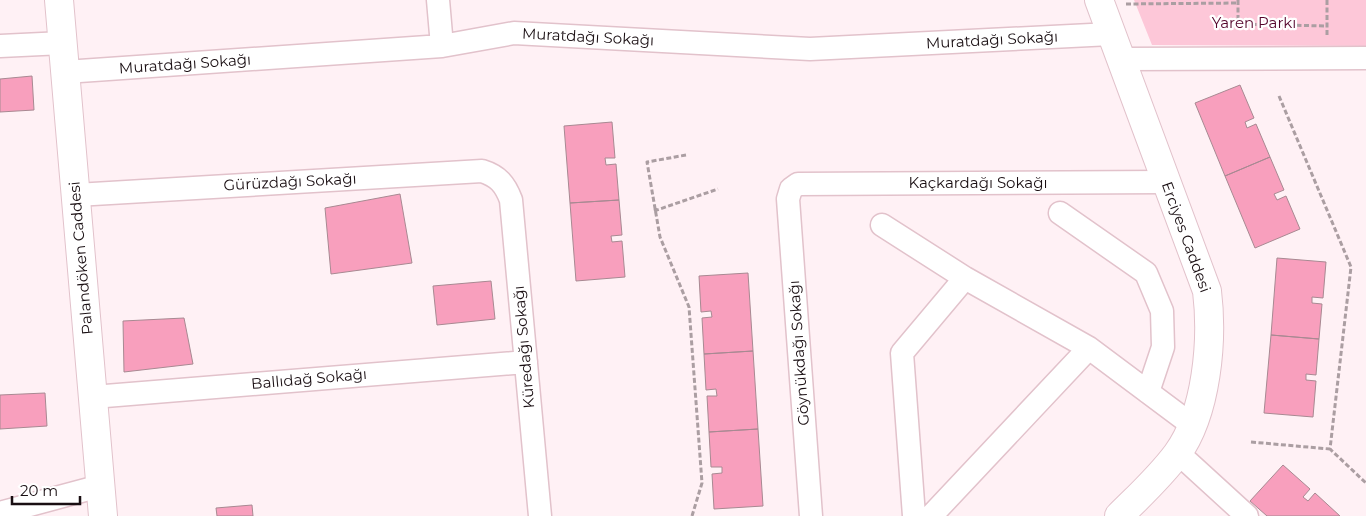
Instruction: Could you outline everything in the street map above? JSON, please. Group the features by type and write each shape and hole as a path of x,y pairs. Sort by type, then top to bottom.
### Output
{"street":[{"name":"Palandöken Caddesi","path":"59,0 103,516"},
{"path":"438,0 442,46"},
{"name":"Erciyes Caddesi","path":"1100,2 1206,291 1210,321 1204,384 1192,425 1178,453 1156,479 1119,516"},
{"name":"Muratdağı Sokağı","path":"65,72 442,46 521,32 810,49 1111,34"},
{"path":"0,46 63,43"},
{"path":"1121,59 1366,58"},
{"name":"Gürüzdağı Sokağı","path":"76,195 482,171 501,180"},
{"name":"Küredağı Sokağı","path":"501,180 511,200 540,516"},
{"name":"Kaçkardağı Sokağı","path":"791,189 798,184 1166,182"},
{"name":"Göynükdağı Sokağı","path":"791,189 788,199 811,516"},
{"path":"1060,213 1146,274 1162,311 1163,347 1148,392"},
{"path":"882,225 965,278 1089,348 1192,425"},
{"path":"914,516 902,352 965,278"},
{"path":"931,516 1089,348"},
{"name":"Ballıdağ Sokağı","path":"93,397 526,362"},
{"path":"1178,453 1247,516"},
{"path":"0,513 100,486"}],"path":[{"path":"1327,0 1328,58"},
{"path":"1100,2 1238,2 1238,24 1327,26"},
{"path":"1279,96 1351,267 1330,449"},
{"path":"686,156 647,162 660,237 689,307 702,483 692,516"},
{"path":"654,211 718,189"},
{"path":"1250,442 1330,449 1366,483"}],"green space":[{"name":"Yaren Parkı","path":"1134,0 1366,0 1366,46 1152,45"}],"building":[{"path":"32,76 34,110 0,112 0,79"},
{"path":"1240,85 1254,118 1245,122 1247,128 1256,124 1270,157 1225,176 1195,103"},
{"path":"612,122 615,158 605,158 606,165 616,164 619,200 570,203 564,126"},
{"path":"1270,157 1284,190 1274,194 1277,200 1286,196 1300,229 1255,248 1225,176"},
{"path":"400,194 412,263 331,274 325,208"},
{"path":"619,200 622,235 611,236 612,242 622,241 625,277 576,281 570,203"},
{"path":"1277,258 1326,262 1323,298 1312,297 1312,303 1322,304 1319,339 1271,335"},
{"path":"748,273 753,351 704,354 702,318 712,317 711,311 701,312 699,276"},
{"path":"491,281 495,319 437,325 433,286"},
{"path":"184,318 193,364 124,372 123,321"},
{"path":"1271,335 1319,339 1316,375 1306,374 1306,380 1316,381 1313,417 1264,413"},
{"path":"753,351 758,429 709,432 707,396 717,396 716,389 706,390 704,354"},
{"path":"45,393 47,426 0,429 0,395"},
{"path":"758,429 763,506 714,509 712,474 722,473 722,467 711,467 709,432"},
{"path":"1283,465 1310,489 1303,497 1308,501 1315,493 1340,516 1267,516 1250,501"},
{"path":"252,505 253,516 217,516 216,508"}]}
